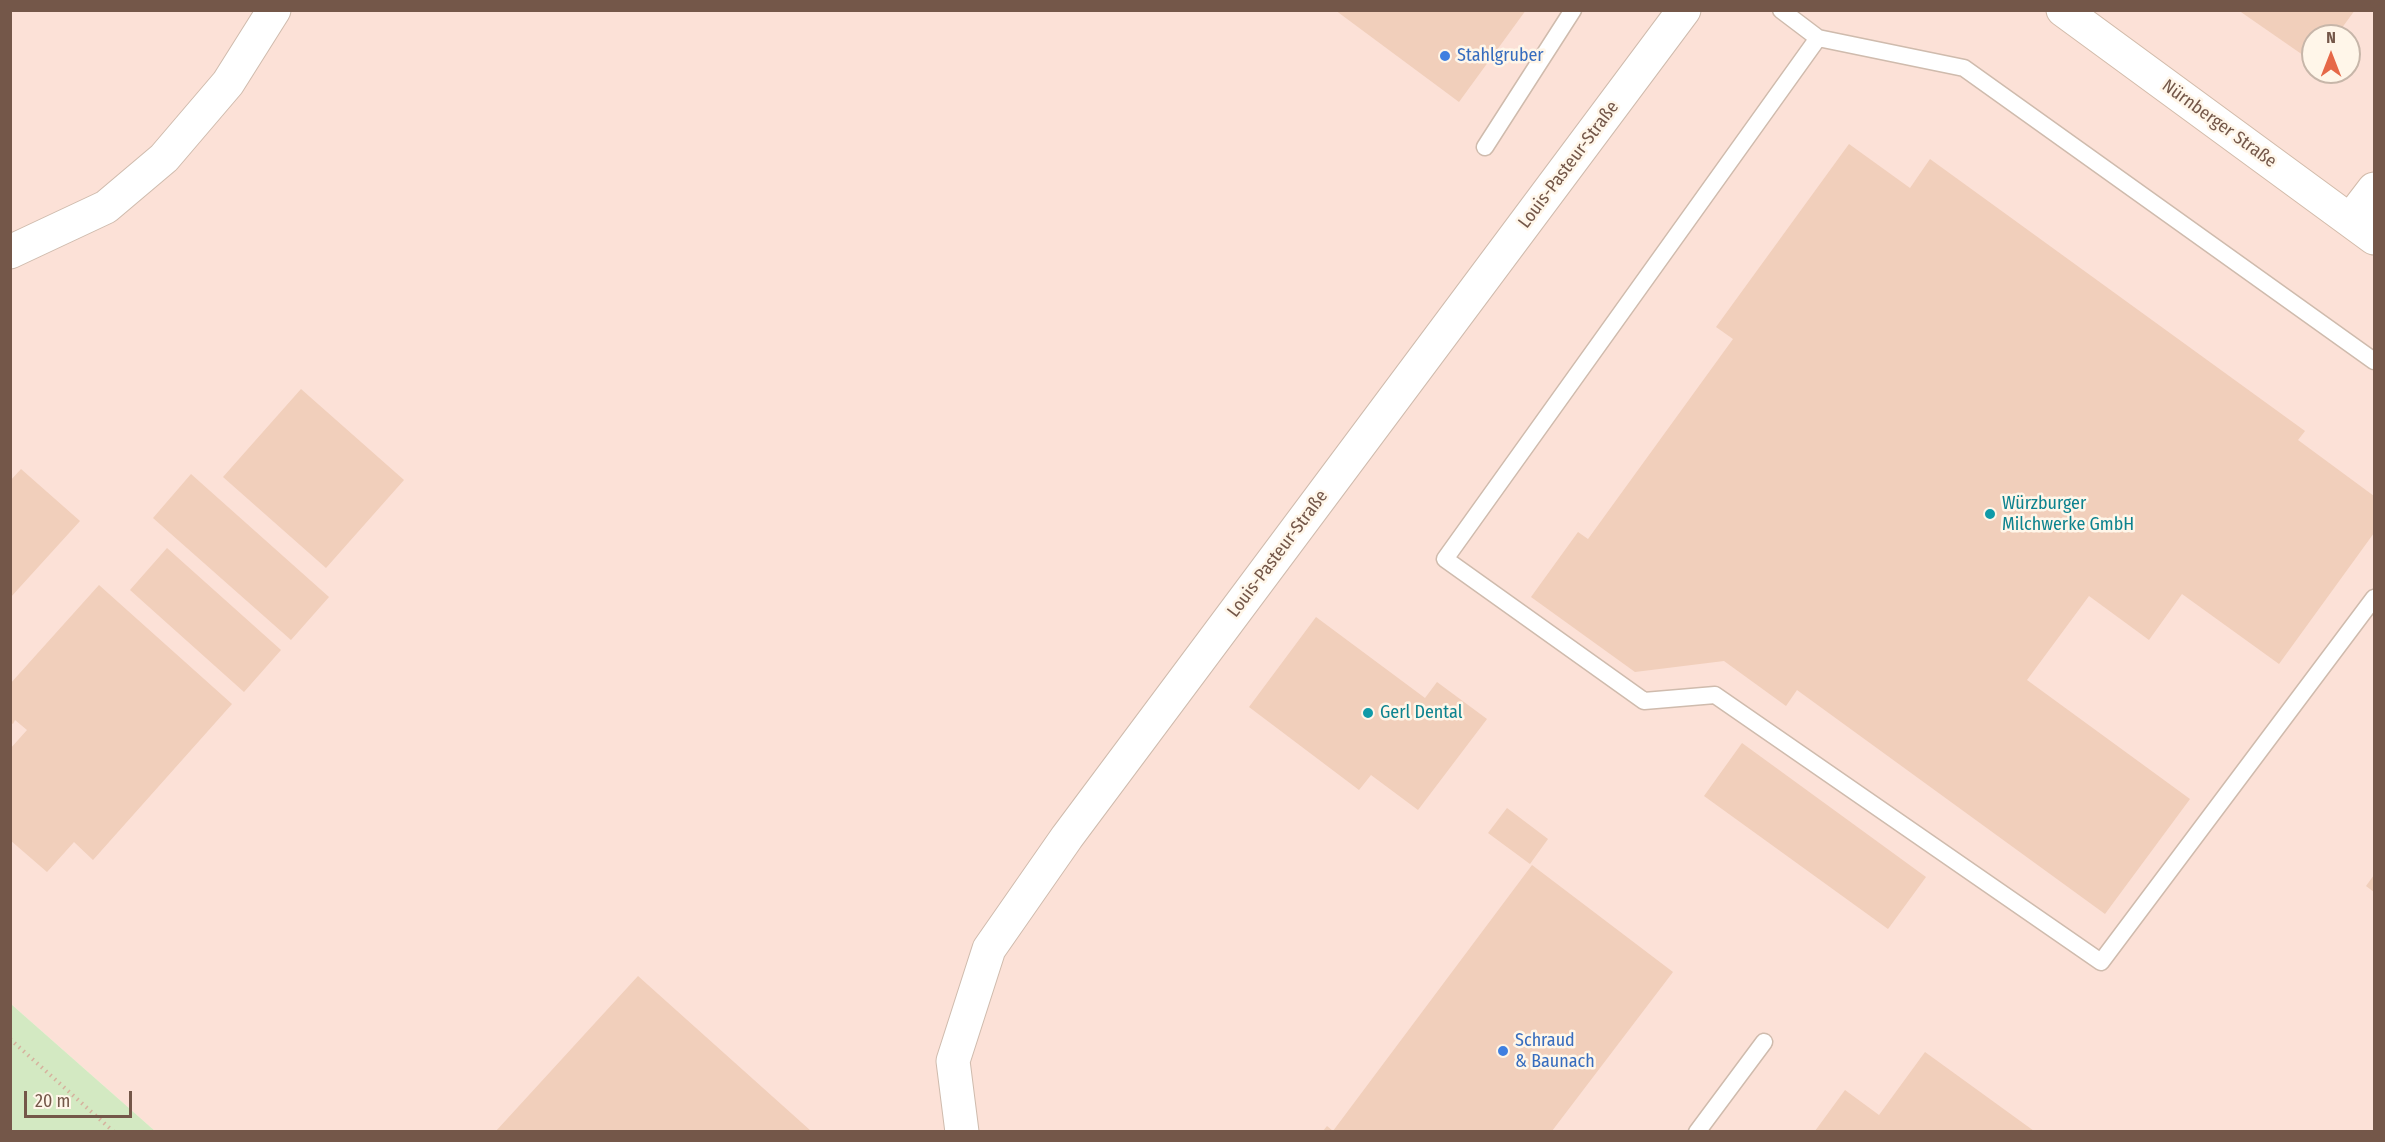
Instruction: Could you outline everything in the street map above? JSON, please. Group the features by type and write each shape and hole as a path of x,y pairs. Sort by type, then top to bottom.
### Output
{"street":[{"path":"10,252 106,207 164,158 228,82 274,10"},
{"name":"Louis-Pasteur-Straße","path":"962,1131 953,1061 989,949 1067,837 1684,10"},
{"name":"Nürnberger Straße","path":"2063,10 2363,229"},
{"path":"2363,229 2374,189"}],"lane":[{"path":"1485,147 1573,10"},
{"path":"1781,10 1818,38 1964,68 2374,361"},
{"path":"1818,38 1444,558 1644,701 1715,695 2101,963 2374,598"},
{"path":"1697,1131 1764,1042"}],"path":[{"path":"10,1039 114,1131"}],"shaded area":[{"path":"11,11 2374,11 2374,1131 155,1131 11,1004"}],"green space":[{"path":"11,1004 155,1131 11,1131"}],"building":[{"name":"Stahlgruber","path":"1335,10 1526,10 1459,102"},
{"path":"2238,10 2355,10 2345,24 2301,24 2301,54"},
{"name":"Würzburger Milchwerke GmbH","path":"1849,144 1910,188 1930,159 2305,431 2298,440 2374,496 2374,533 2279,664 2182,594 2149,640 2089,596 2027,680 2190,799 2105,914 1797,690 1786,706 1724,661 1635,672 1531,597 1578,532 1588,539 1733,339 1716,327"},
{"path":"301,389 404,480 326,568 223,477"},
{"path":"21,469 80,521 10,598 10,481"},
{"path":"191,474 329,597 291,640 153,518"},
{"path":"167,548 281,650 244,692 130,590"},
{"path":"99,585 232,704 93,860 74,842 47,872 10,840 10,749 27,730 15,720 13,724 10,722 10,684"},
{"name":"Gerl Dental","path":"1316,617 1425,698 1437,682 1487,719 1418,810 1371,775 1359,790 1249,707"},
{"path":"1742,743 1926,877 1888,929 1704,796"},
{"path":"1507,808 1548,839 1530,864 1488,833"},
{"name":"Schraud & Baunach","path":"1532,865 1673,972 1552,1131 1333,1131"},
{"path":"2374,875 2374,892 2366,886"},
{"path":"638,976 811,1131 496,1131"},
{"path":"1925,1052 2034,1131 1815,1131 1845,1090 1879,1115"},
{"path":"1327,1126 1333,1131 1323,1131"}],"place":[{"name":"Stahlgruber","path":"1445,56"},
{"name":"Würzburger Milchwerke GmbH","path":"1990,514"},
{"name":"Gerl Dental","path":"1368,713"},
{"name":"Schraud & Baunach","path":"1503,1051"}]}
